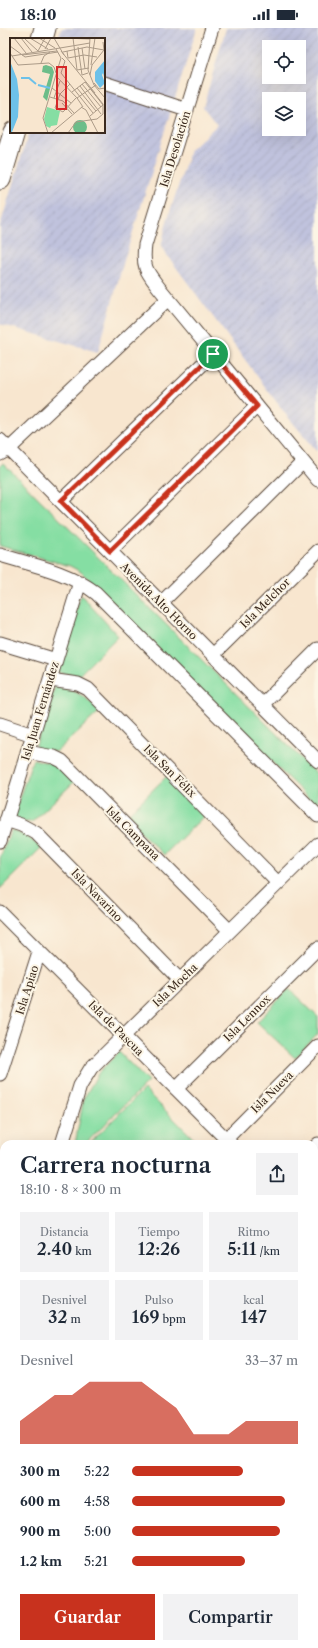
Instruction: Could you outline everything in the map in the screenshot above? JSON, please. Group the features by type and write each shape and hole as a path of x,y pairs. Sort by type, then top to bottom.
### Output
{"main road":[{"path":"42,38 45,28"},
{"path":"0,179 14,133"}],"street":[{"name":"Isla Desolación","path":"168,299 147,271 143,259 145,246 212,28"},
{"path":"105,83 187,110"},
{"path":"3,447 168,299 318,480"},
{"path":"61,501 213,354"},
{"path":"110,551 257,406"},
{"name":"Avenida Alto Horno","path":"3,447 61,501 262,705 315,753"},
{"path":"161,603 303,462"},
{"name":"Isla Melchor","path":"213,655 318,551"},
{"path":"0,555 65,575 80,582 96,594 318,816"},
{"name":"Isla Juan Fernández","path":"0,841 5,812 28,752 80,582"},
{"path":"0,643 56,660"},
{"path":"262,705 318,649"},
{"name":"Isla San Félix","path":"50,680 78,684 90,691 278,883"},
{"path":"0,724 33,735"},
{"name":"Isla Campana","path":"28,752 54,757 62,761 230,931"},
{"name":"Isla Navarino","path":"5,812 21,825 36,833 180,980"},
{"name":"Isla Mocha","path":"63,1140 78,1092 86,1076 98,1060 318,844"},
{"name":"Isla de Pascua","path":"0,912 227,1140"},
{"name":"Isla Lennox","path":"176,1089 318,948"},
{"name":"Isla Apiao","path":"0,1074 39,952"},
{"name":"Isla Nueva","path":"229,1140 318,1046"}],"shaded area":[{"path":"62,28 197,28 125,257 98,352 0,324 0,226 29,133 105,133 105,38 58,38"},
{"path":"226,28 318,28 318,452 287,416 161,247 167,221 190,150 217,125 203,107"}],"green space":[{"path":"3,463 318,775 318,808 81,572 70,566 0,546 0,466"},
{"path":"81,595 118,636 78,676 57,672"},
{"path":"55,686 80,694 100,711 56,752 35,748"},
{"path":"33,759 57,765 75,781 32,822 23,822 12,818"},
{"path":"168,775 206,814 164,855 125,817"},
{"path":"11,830 28,837 41,848 0,889 0,858"},
{"path":"289,989 318,1017 318,1034 295,1058 257,1022"},
{"path":"119,1052 148,1082 89,1140 76,1140 84,1098 99,1072"},
{"path":"144,1089 195,1140 93,1140"}],"route":[{"path":"213,354 257,406 110,551 61,501 213,354"}]}
